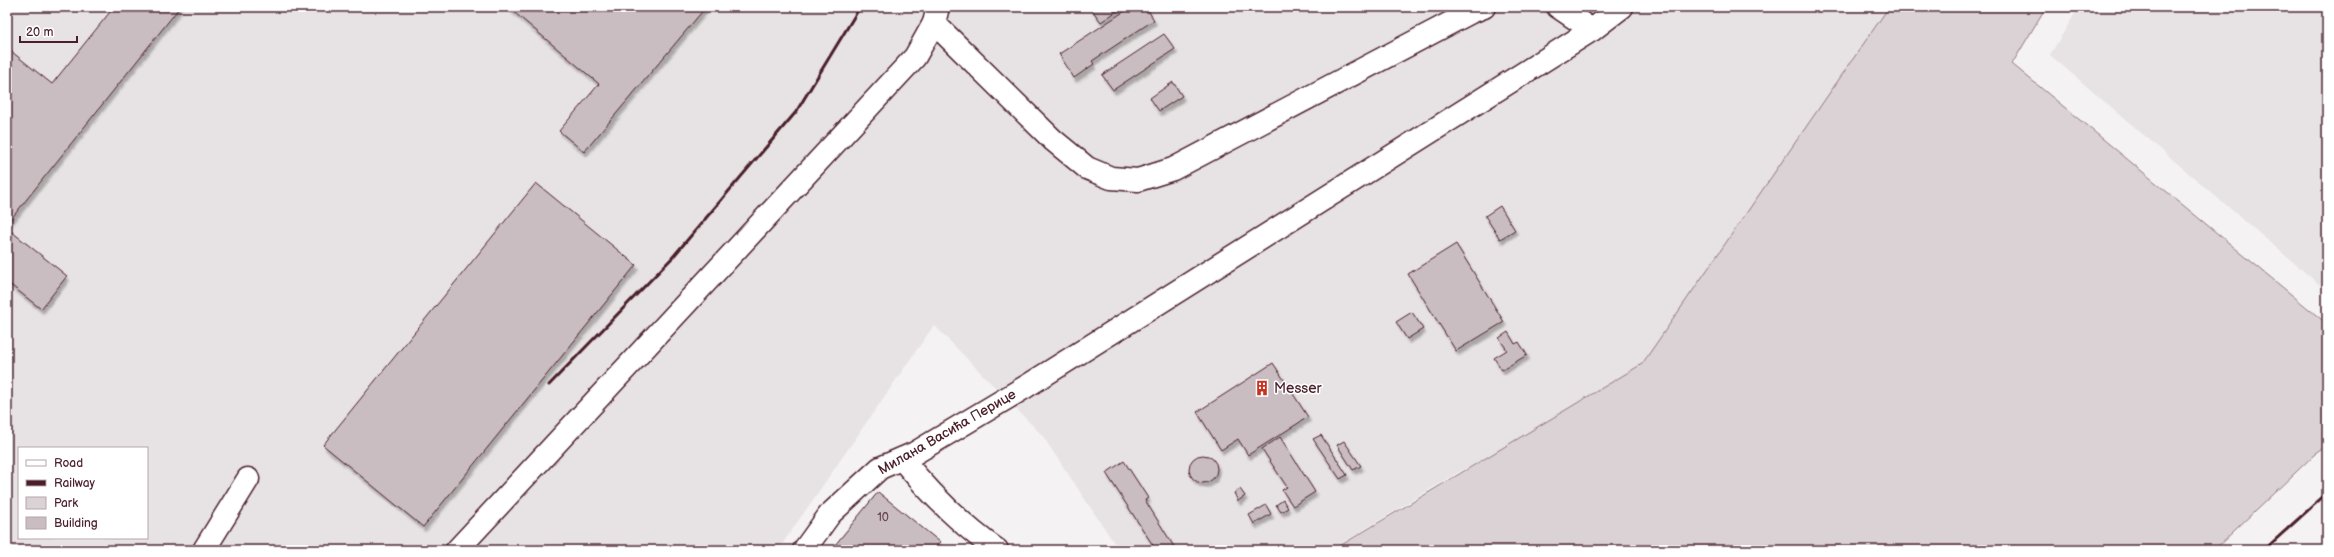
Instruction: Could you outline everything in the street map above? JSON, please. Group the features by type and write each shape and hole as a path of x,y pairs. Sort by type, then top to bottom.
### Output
{"street":[{"path":"457,550 915,57 936,15 1053,140 1087,168 1111,178 1138,180 1173,169 1471,12 1484,7"},
{"path":"1558,7 1592,30"},
{"name":"Милана Васића Перице","path":"804,550 836,509 880,468 915,453 1027,386 1592,30 1622,7"},
{"path":"902,458 920,481 980,538 997,550"},
{"path":"204,550 248,479"}],"shaded area":[{"path":"7,7 1892,7 1658,368 1448,478 1331,550 1119,550 1042,435 934,325 778,550 7,550"},
{"path":"2079,7 2327,7 2327,291 2050,55"}],"green space":[{"path":"1889,7 2046,7 2012,64 2327,324 2327,446 2315,454 2214,550 1333,550 1642,364"}],"building":[{"path":"114,7 180,7 7,224 7,48 52,84"},
{"path":"508,7 706,7 584,152 559,131 599,84"},
{"path":"1090,7 1123,7 1101,22"},
{"path":"1131,7 1146,7 1154,20 1092,61 1094,64 1074,78 1059,54"},
{"path":"1164,34 1175,49 1113,90 1102,75"},
{"path":"1173,82 1182,96 1159,111 1150,98"},
{"path":"536,183 636,265 423,527 323,445"},
{"path":"1500,206 1515,230 1500,239 1485,216"},
{"path":"7,228 67,276 41,309 7,282"},
{"path":"1456,244 1504,322 1456,351 1408,274"},
{"path":"1412,312 1423,329 1407,339 1396,322"},
{"path":"1508,332 1515,344 1519,342 1527,355 1502,370 1494,358 1507,350 1499,338"},
{"name":"Messer","path":"1273,363 1308,417 1248,455 1238,439 1221,450 1197,412"},
{"path":"1321,435 1347,475 1340,479 1313,439"},
{"path":"1280,437 1315,492 1293,506 1282,490 1287,487 1262,449"},
{"path":"1344,441 1361,466 1353,470 1337,445"},
{"path":"1203,455 1213,459 1217,469 1213,479 1203,483 1193,479 1189,469 1193,459"},
{"path":"1124,461 1148,498 1145,500 1176,550 1156,550 1106,473"},
{"path":"1240,489 1245,496 1238,501 1234,493"},
{"path":"878,492 940,542 933,550 831,550"},
{"path":"1283,500 1288,508 1281,512 1276,505"},
{"path":"1266,505 1271,514 1254,524 1249,515"}],"railway":[{"path":"549,385 672,258 796,112 860,7"},
{"path":"2264,550 2327,493"}],"place":[{"name":"Messer","path":"1262,388"}]}
